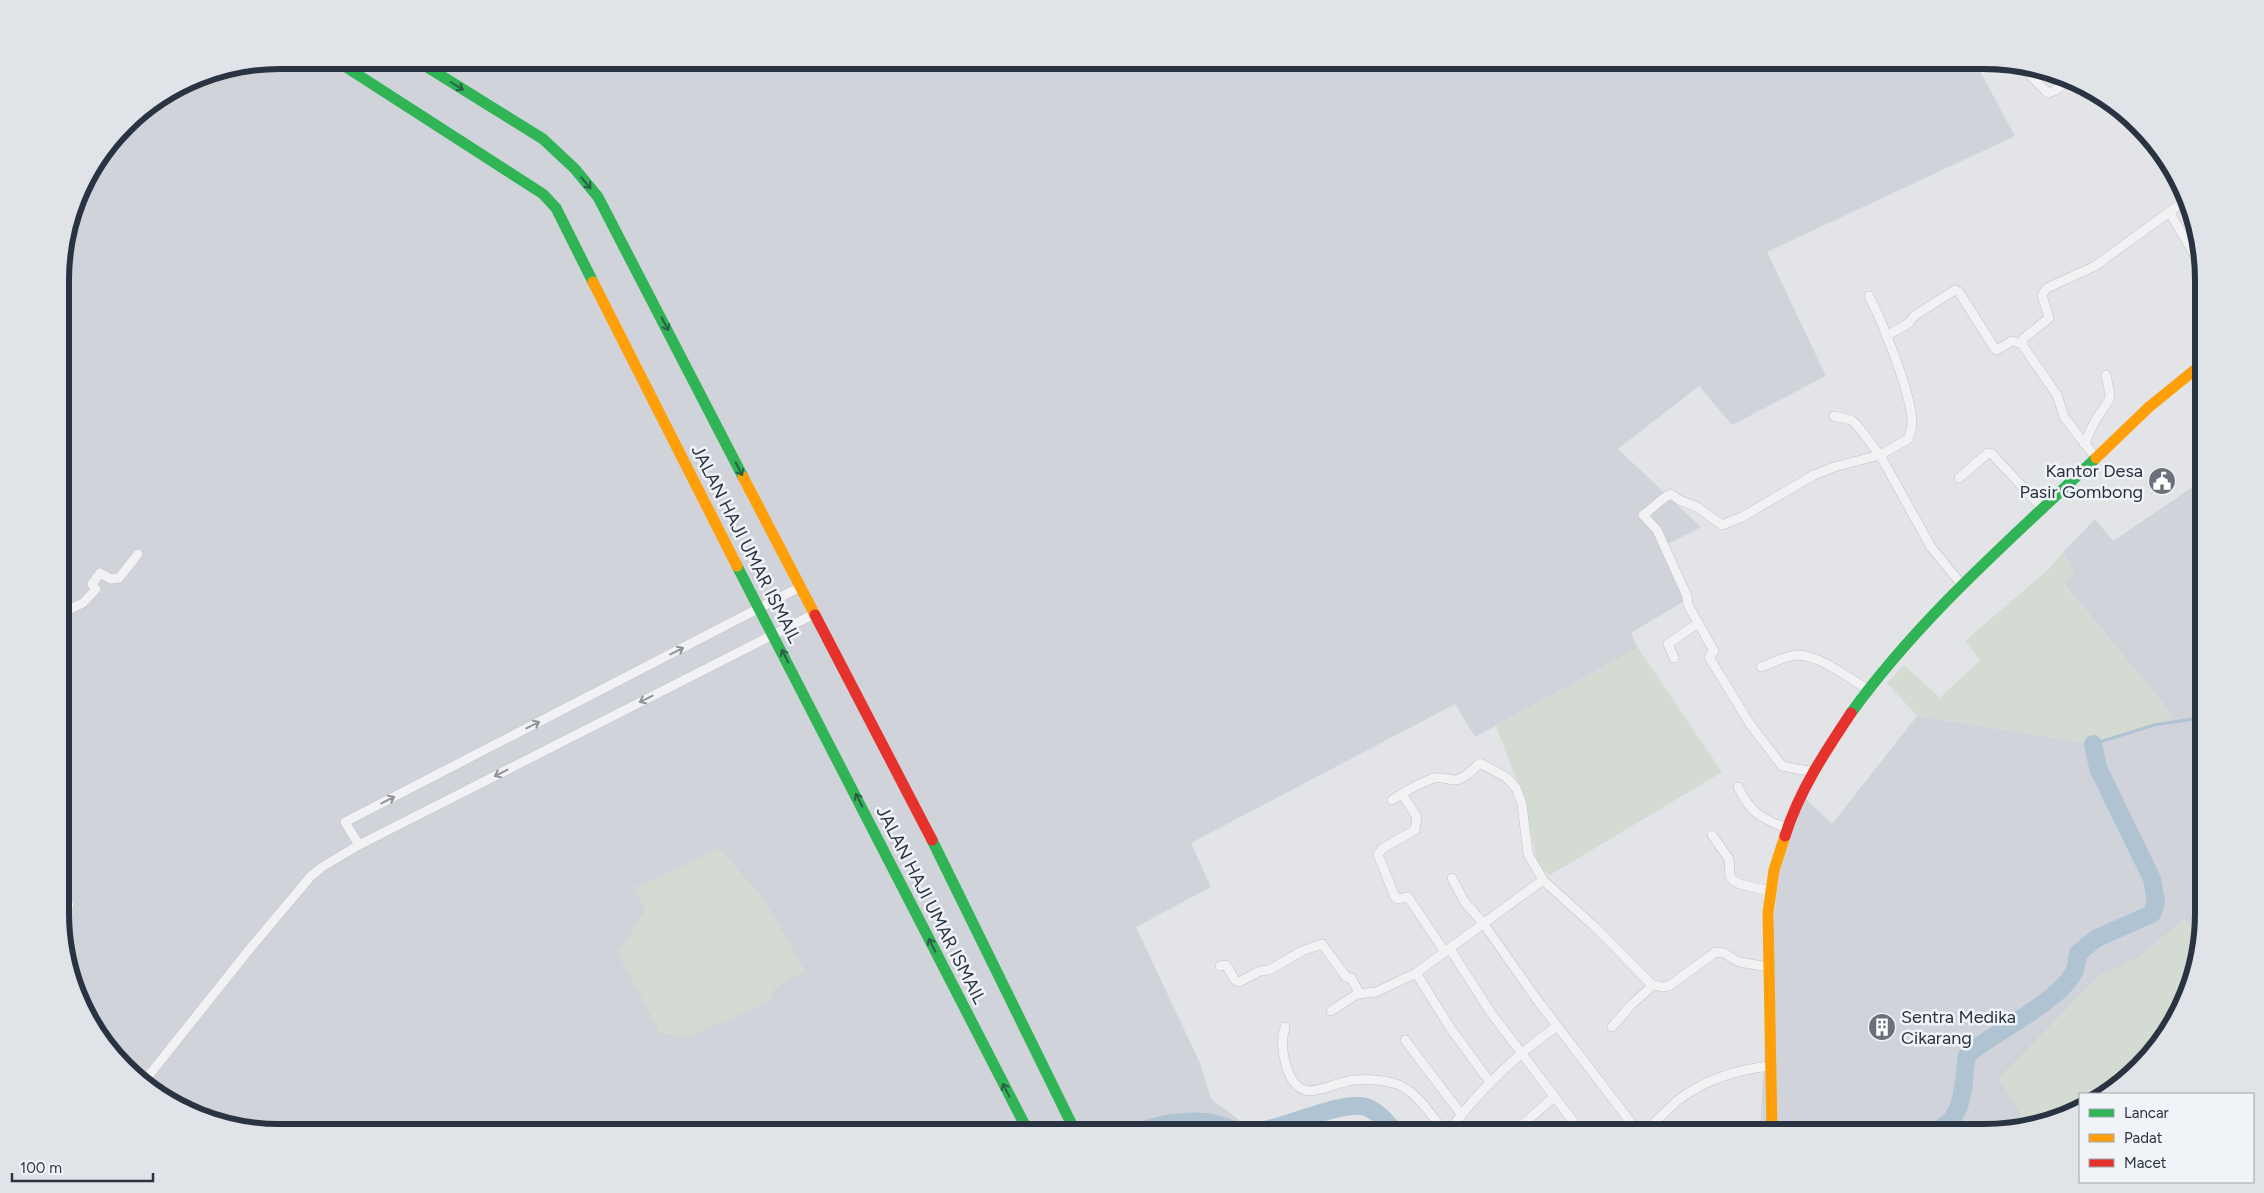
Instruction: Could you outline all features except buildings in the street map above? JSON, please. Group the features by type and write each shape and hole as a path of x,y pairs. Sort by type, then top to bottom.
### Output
{"main road":[{"name":"JALAN HAJI UMAR ISMAIL","path":"349,69 543,194 556,208 662,420 774,634 1024,1124"},
{"name":"JALAN HAJI UMAR ISMAIL","path":"430,69 543,139 575,169 598,197 949,873 1072,1124"},
{"path":"1772,1124 1768,966 1770,890 1786,828 1797,802 1841,730 1870,691 1914,638 1962,585 2172,387 2195,369"}],"street":[{"path":"2029,74 2048,92 2054,91 2063,84"},
{"path":"2022,344 2023,339 2028,334 2049,318 2042,295 2047,288 2095,266 2181,204"},
{"path":"2170,213 2193,252"},
{"path":"1886,336 1909,323 1914,316 1955,290 1959,292 1995,349 1997,350 2012,341 2022,344 2056,395 2064,418 2096,458"},
{"path":"1814,772 1785,768 1776,760 1713,664 1709,656 1714,651 1688,605 1687,596 1657,530 1643,515 1657,506 1665,496 1671,494 1679,500 1697,507 1722,525 1742,517 1814,476 1834,467 1880,455 1908,438 1912,424 1908,401 1886,336 1868,296"},
{"path":"2084,444 2095,420 2109,400 2110,388 2106,376"},
{"path":"1834,416 1851,420 1856,424 1880,455 1931,547 1962,585"},
{"path":"1959,478 1988,453 1992,454 1996,456 2042,509"},
{"path":"69,605 86,599 96,588 92,584 100,572 111,579 119,578 138,554"},
{"path":"359,845 345,822 800,587"},
{"path":"147,1078 248,951 311,876 322,867 359,845 814,614"},
{"path":"1674,658 1668,644 1698,623"},
{"path":"1761,667 1797,655 1806,656 1817,659 1870,691"},
{"path":"1392,800 1415,786 1433,779 1442,777 1460,779 1480,763 1512,782 1519,796 1528,854 1543,880 1654,985 1669,986 1716,952 1724,953 1739,962 1768,966"},
{"path":"1738,787 1751,810 1761,817 1786,828"},
{"path":"1402,794 1417,817 1416,830 1383,848 1378,854 1395,897 1397,899 1408,897 1448,950 1482,1001 1575,1124"},
{"path":"1712,836 1729,859 1730,876 1733,880 1740,884 1770,890"},
{"path":"1452,878 1464,901 1632,1124"},
{"path":"1330,1012 1360,994 1376,992 1416,972 1543,880"},
{"path":"1220,966 1226,965 1235,980 1240,982 1260,971 1269,970 1302,951 1322,944 1346,977 1351,978 1360,994"},
{"path":"1416,972 1451,1029 1490,1082"},
{"path":"1612,1027 1631,1005 1654,985"},
{"path":"1454,1124 1490,1082 1521,1052 1557,1026"},
{"path":"1285,1027 1282,1041 1285,1060 1290,1078 1301,1089 1314,1091 1356,1080 1392,1083 1410,1092 1439,1124"},
{"path":"1405,1040 1461,1114"},
{"path":"1653,1124 1679,1100 1729,1073 1747,1068 1771,1066"},
{"path":"1530,1124 1554,1097"}],"shaded area":[{"path":"266,69 1979,69 2015,136 1767,252 1826,376 1732,425 1699,386 1618,449 1701,527 1668,544 1691,597 1631,633 1638,648 1475,737 1455,704 1191,843 1211,887 1136,927 1200,1063 1211,1099 1245,1124 266,1124 212,1113 174,1096 151,1081 112,1042 97,1019 85,994 76,968 69,927 69,266 80,212 97,174 112,151 151,112 174,97 199,85 225,76"},
{"path":"2195,485 2195,929 2185,919 2138,958 2101,975 1999,1078 2025,1120 1998,1124 1760,1124 1770,952 1781,856 1802,795 1832,824 1917,716 2093,744 2142,730 2174,717 2063,583 2074,573 2063,552 2095,519 2113,541"},
{"path":"2063,552 2074,573 2063,584 2174,717 2142,730 2093,744 1917,716 1887,683 1904,665 1940,698 1980,660 1965,641 2049,569"},
{"path":"1638,648 1722,772 1550,875 1538,866 1524,801 1496,726"},
{"path":"719,849 762,896 805,971 775,988 771,1001 689,1036 661,1034 618,954 645,910 634,888"},
{"path":"2185,919 2195,929 2184,981 2167,1019 2152,1042 2113,1081 2095,1093 2079,1093 2078,1102 2052,1113 2025,1120 1999,1078 2101,975 2138,958"}],"waterway":[{"path":"2093,744 2154,725 2195,719"},
{"path":"1946,1124 1956,1113 1960,1102 1967,1055 2054,995 2074,972 2078,953 2097,938 2152,914 2156,902 2152,879 2098,768 2093,744"},
{"path":"1286,1124 1342,1107 1356,1106 1366,1107 1375,1111 1388,1124"},
{"path":"1168,1124 1190,1121 1216,1124"}],"traffic: fast":[{"path":"349,69 543,194 556,208 593,282"},
{"path":"430,69 543,139 575,169 598,197 743,477"},
{"path":"1851,713 1906,644 1936,611 2096,458"},
{"path":"737,566 1024,1124"},
{"path":"932,840 1072,1124"}],"traffic: slow":[{"path":"593,282 737,566"},
{"path":"2096,458 2149,407 2195,370"},
{"path":"743,477 815,615"},
{"path":"1772,1124 1768,913 1774,870 1785,836"}],"traffic: jam":[{"path":"815,615 932,840"},
{"path":"1785,836 1805,788 1822,757 1851,713"}],"place":[{"name":"Kantor Desa Pasir Gombong","path":"2162,481"},
{"name":"Sentra Medika Cikarang","path":"1882,1027"}]}
